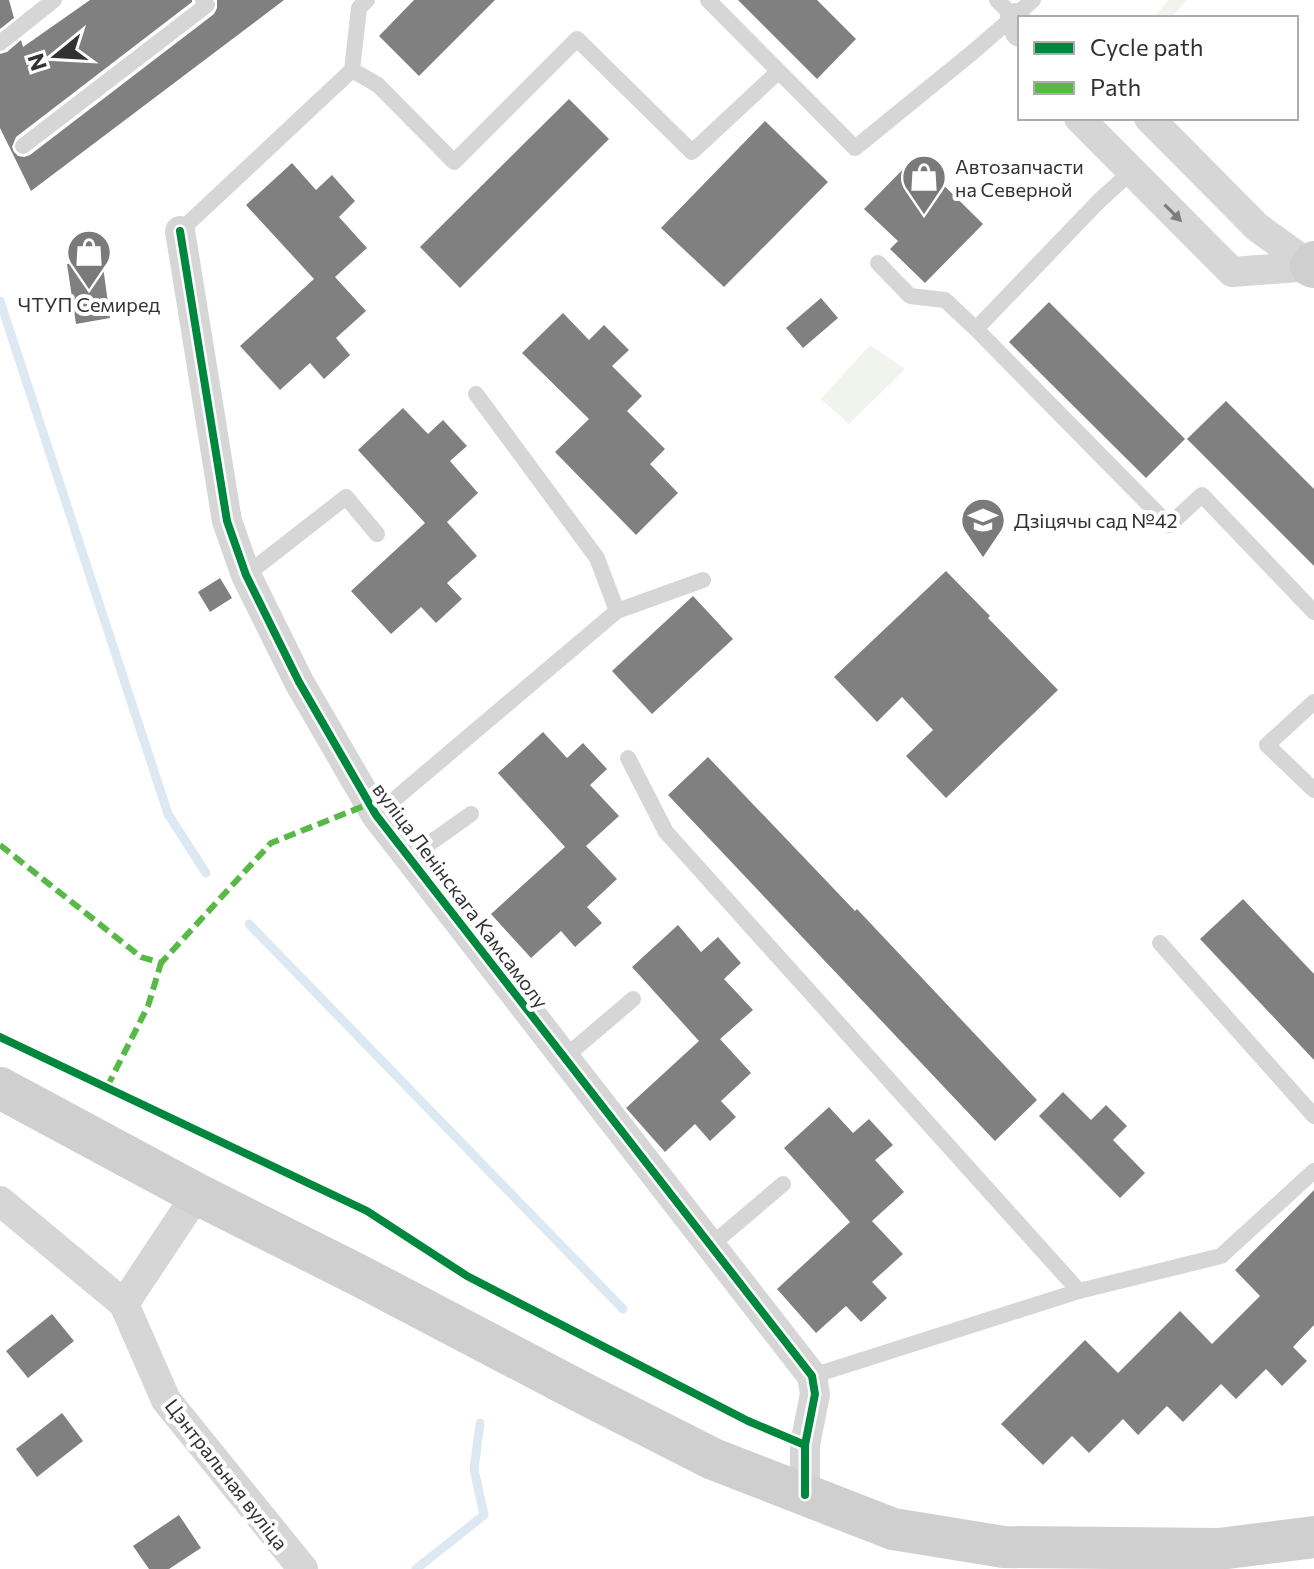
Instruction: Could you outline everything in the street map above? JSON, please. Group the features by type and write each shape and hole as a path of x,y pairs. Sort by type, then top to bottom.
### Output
{"main road":[{"path":"0,1088 197,1194 713,1459 893,1529 1000,1562 1219,1549 1314,1537"}],"street":[{"path":"1081,120 1232,272 1313,265"},
{"path":"1151,120 1257,227 1313,265"},
{"name":"вуліца Ленінскага Камсамолу","path":"180,231 227,521 246,575 299,682 376,815 812,1376"},
{"path":"124,1304 197,1194"},
{"name":"Цэнтральная вуліца","path":"0,1201 124,1304 166,1400 303,1569"},
{"path":"805,1495 805,1445 815,1394 812,1376"}],"lane":[{"path":"23,146 207,5 203,0"},
{"path":"180,231 352,70 359,8 367,0"},
{"path":"708,0 855,148 1017,14"},
{"path":"0,43 48,2"},
{"path":"352,70 378,85 454,162 577,39 692,152 778,72"},
{"path":"976,329 1131,172"},
{"path":"878,263 910,296 945,300 1169,525 1202,495 1314,612"},
{"path":"476,394 597,558 617,611"},
{"path":"246,575 346,497 377,534"},
{"path":"376,815 617,611 703,580"},
{"path":"1314,702 1267,745 1314,790"},
{"path":"628,758 666,832 1079,1291"},
{"path":"409,858 471,814"},
{"path":"1160,943 1314,1116"},
{"path":"565,1057 633,999"},
{"path":"812,1376 1079,1291 1221,1256 1314,1171"},
{"path":"710,1246 783,1184"}],"shaded area":[{"path":"1169,0 1187,0 1173,16 1155,16"},
{"path":"870,345 905,369 849,424 821,399"}],"building":[{"path":"0,0 9,0 14,18 0,29"},
{"path":"90,0 192,2 16,137 12,147 18,156 30,155 214,14 217,0 284,0 31,191 0,128 0,54 21,40 23,47"},
{"path":"414,0 495,0 419,76 379,36"},
{"path":"738,0 817,0 856,39 817,79"},
{"path":"569,99 609,139 460,288 420,247"},
{"path":"765,121 828,182 724,287 661,228"},
{"name":"Автозапчасти на Северной","path":"915,157 983,224 925,283 890,249 898,241 864,209"},
{"path":"292,163 316,190 332,175 355,201 339,217 367,248 335,277 366,311 336,338 350,355 324,379 310,363 280,390 240,346 314,279 246,205"},
{"name":"ЧТУП Семиред","path":"102,259 110,318 76,324 67,264"},
{"path":"821,298 838,318 803,348 786,328"},
{"path":"1049,302 1185,439 1146,478 1009,342"},
{"path":"563,313 589,340 604,325 629,350 612,366 642,396 627,411 665,449 650,464 678,493 636,535 555,452 589,419 522,353"},
{"path":"1226,401 1314,489 1314,566 1187,439"},
{"path":"403,408 428,434 443,420 467,446 450,461 478,493 447,522 477,556 447,583 462,599 436,623 421,607 391,634 351,591 425,523 358,450"},
{"path":"946,571 1058,690 946,798 906,756 933,730 902,697 877,722 834,677"},
{"path":"220,578 232,598 210,612 198,592"},
{"path":"693,596 733,639 652,714 612,671"},
{"path":"543,732 567,758 583,743 607,769 590,785 619,816 586,846 617,879 587,907 602,923 575,947 561,931 531,958 491,914 565,847 498,773"},
{"path":"708,757 1037,1100 995,1141 668,795"},
{"path":"1243,899 1314,974 1314,1060 1200,939"},
{"path":"678,925 701,952 718,937 741,963 724,979 753,1010 720,1039 751,1073 721,1101 736,1117 710,1141 695,1124 665,1152 626,1108 699,1041 632,967"},
{"path":"1063,1092 1091,1120 1106,1105 1127,1126 1113,1140 1145,1173 1120,1198 1039,1116"},
{"path":"829,1107 853,1133 869,1119 893,1145 875,1160 904,1192 872,1221 903,1254 872,1282 887,1298 861,1322 846,1306 816,1333 777,1289 850,1222 784,1148"},
{"path":"1314,1190 1314,1325 1293,1347 1307,1361 1282,1386 1266,1369 1236,1399 1221,1384 1183,1422 1167,1406 1138,1435 1123,1419 1089,1453 1072,1436 1043,1465 1001,1424 1085,1340 1118,1373 1180,1311 1212,1344 1260,1296 1235,1270"},
{"path":"52,1314 74,1341 28,1378 6,1351"},
{"path":"62,1413 83,1441 37,1477 16,1449"},
{"path":"179,1515 201,1548 169,1569 149,1569 133,1546"}],"waterway":[{"path":"0,301 168,814 206,873"},
{"path":"249,924 623,1309"},
{"path":"416,1569 484,1515 474,1469 480,1423"}],"marked path":[{"path":"0,845 141,957 161,963 271,843 369,804"},
{"path":"107,1087 148,1006 161,963"}],"cycle path":[{"path":"180,231 227,521 246,575 299,682 376,815 812,1376 815,1394 805,1445 805,1495"},
{"path":"0,1037 367,1211 467,1276 748,1421 805,1445"}],"place":[{"name":"Автозапчасти на Северной","path":"924,216"},
{"name":"ЧТУП Семиред","path":"89,291"},
{"name":"Дзіцячы сад №42","path":"983,559"}]}
